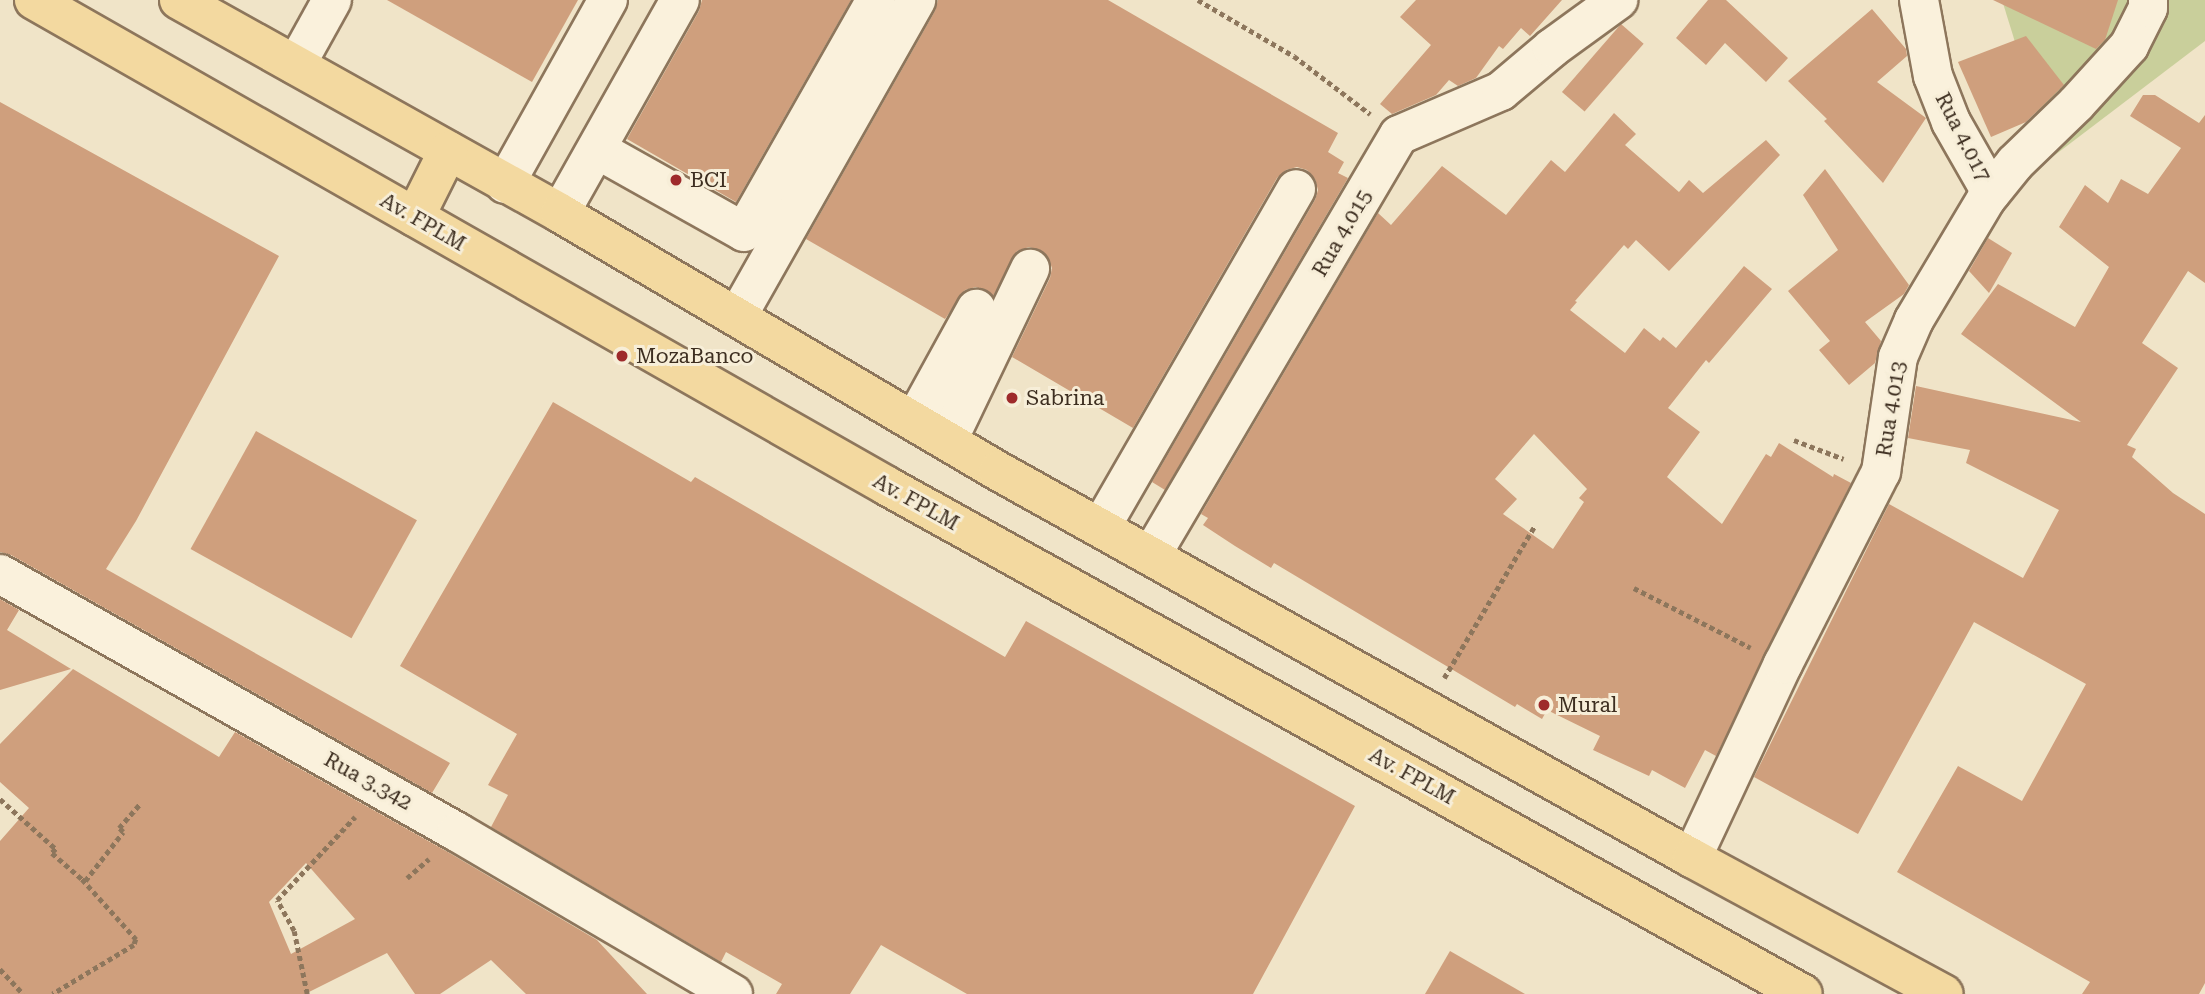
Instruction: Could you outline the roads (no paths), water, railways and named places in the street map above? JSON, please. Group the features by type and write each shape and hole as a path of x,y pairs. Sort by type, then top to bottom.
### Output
{"main road":[{"name":"Av. FPLM","path":"34,0 899,493 1803,994"},
{"path":"179,0 560,213 1101,527 1692,858 1944,994"},
{"path":"415,217 448,151"}],"street":[{"path":"296,65 332,0"},
{"path":"506,184 608,0"},
{"path":"560,213 598,150 680,0"},
{"path":"598,150 744,232 876,0"},
{"path":"737,317 916,0"},
{"name":"Rua 4.015","path":"1152,554 1399,135 1501,91 1552,48 1618,0"},
{"name":"Rua 4.017","path":"1919,0 1933,76 1951,122 1991,192"},
{"name":"Rua 4.013","path":"1692,858 1783,664 1881,472 1898,357 1914,320 1991,192 2015,163 2076,104 2129,46 2148,8 2148,0"},
{"path":"1101,527 1296,189"},
{"path":"948,440 1030,269"},
{"path":"915,420 976,309"},
{"name":"Rua 3.342","path":"0,574 383,790 714,990"}],"place":[{"name":"BCI","path":"676,180"},
{"name":"MozaBanco","path":"622,356"},
{"name":"Sabrina","path":"1012,398"},
{"name":"Mural","path":"1544,705"}]}
